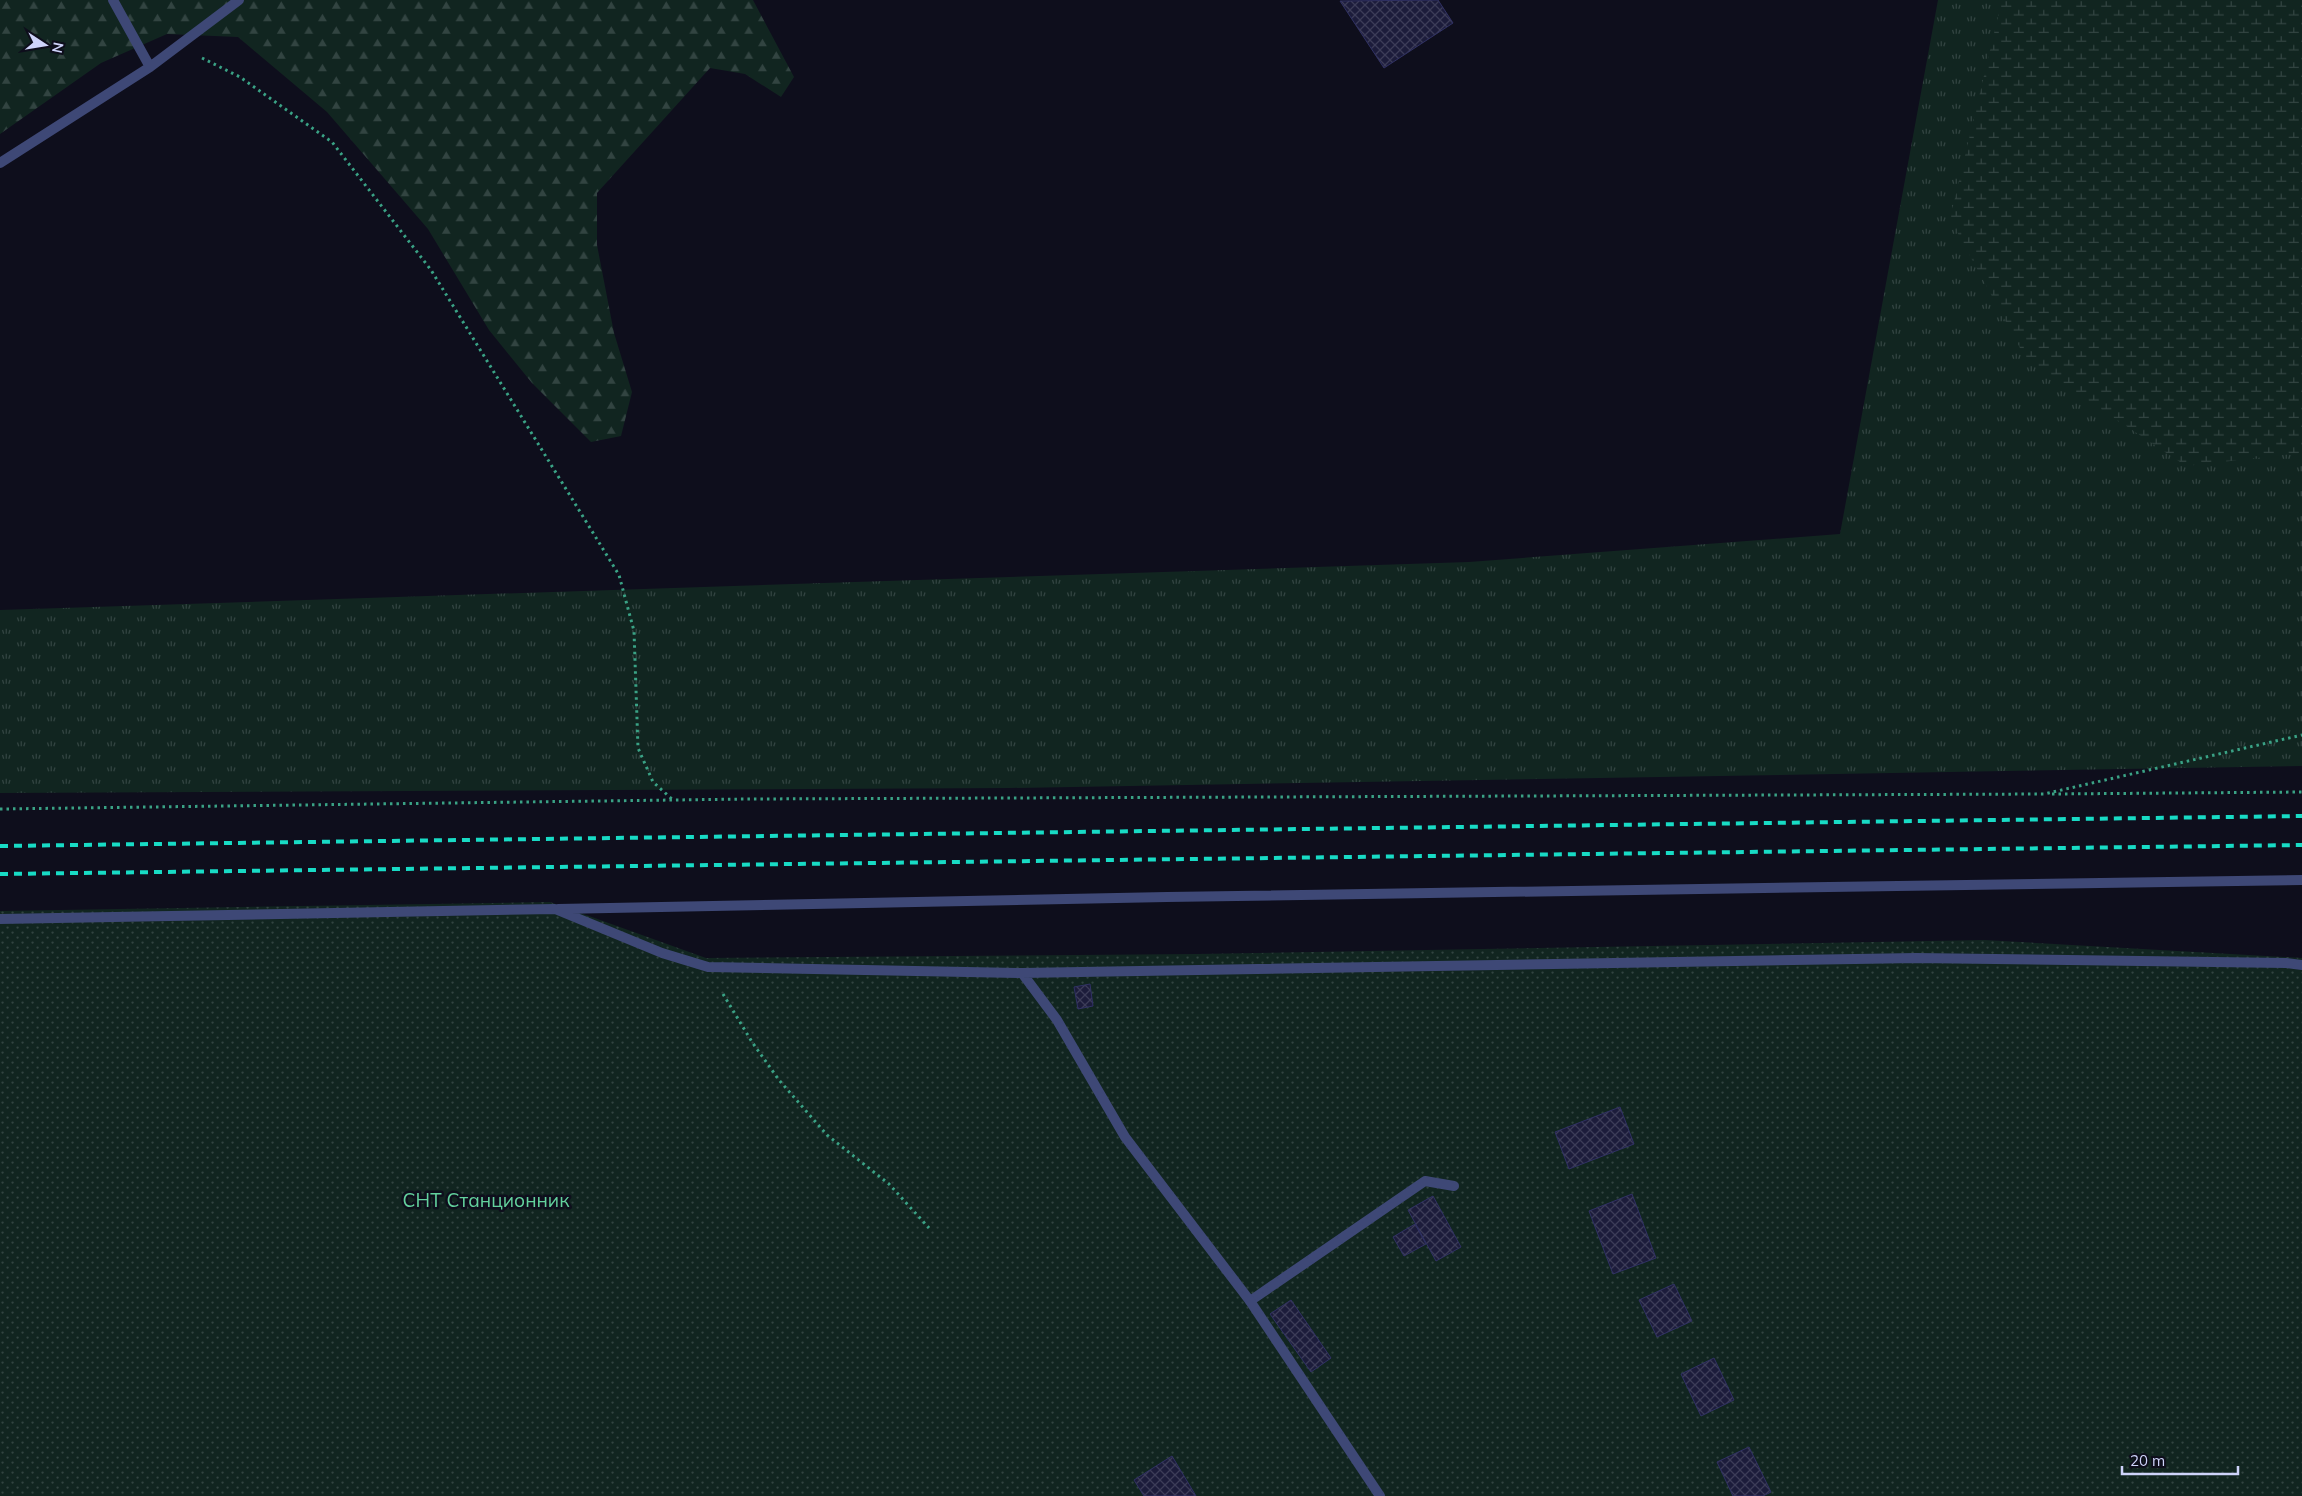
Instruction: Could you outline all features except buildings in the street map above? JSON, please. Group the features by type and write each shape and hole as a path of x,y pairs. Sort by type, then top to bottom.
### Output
{"street":[{"path":"113,0 150,67"},
{"path":"0,164 150,67 239,0"},
{"path":"0,919 1197,896 2302,880"},
{"path":"555,909 662,953 708,967 1022,973 1916,958 2286,963 2302,965"},
{"path":"1022,973 1057,1020 1125,1137 1250,1301 1380,1496"},
{"path":"1250,1301 1425,1181 1454,1186"}],"path":[{"path":"177,46 240,77 332,142 431,270 619,575 634,631 638,748 653,782 673,800"},
{"path":"2044,794 2302,735"},
{"path":"0,809 673,800 2302,792"},
{"path":"708,967 752,1042 780,1080 827,1135 889,1184 929,1228"}],"green space":[{"path":"0,0 753,0 794,77 781,97 745,74 710,68 597,193 597,245 614,333 632,392 621,436 591,442 532,383 489,330 428,229 327,112 238,37 167,34 101,63 0,134"},
{"path":"1938,0 2302,0 2302,766 1009,788 0,793 0,610 1469,562 1840,534"},
{"path":"2002,0 2302,0 2302,453 2186,466 2026,359 1950,219"},
{"name":"СНТ Станционник","path":"550,902 706,958 1197,954 1984,940 2302,958 2302,1496 0,1496 0,911"}],"railway":[{"path":"0,846 2302,816"},
{"path":"0,874 2302,845"}]}
